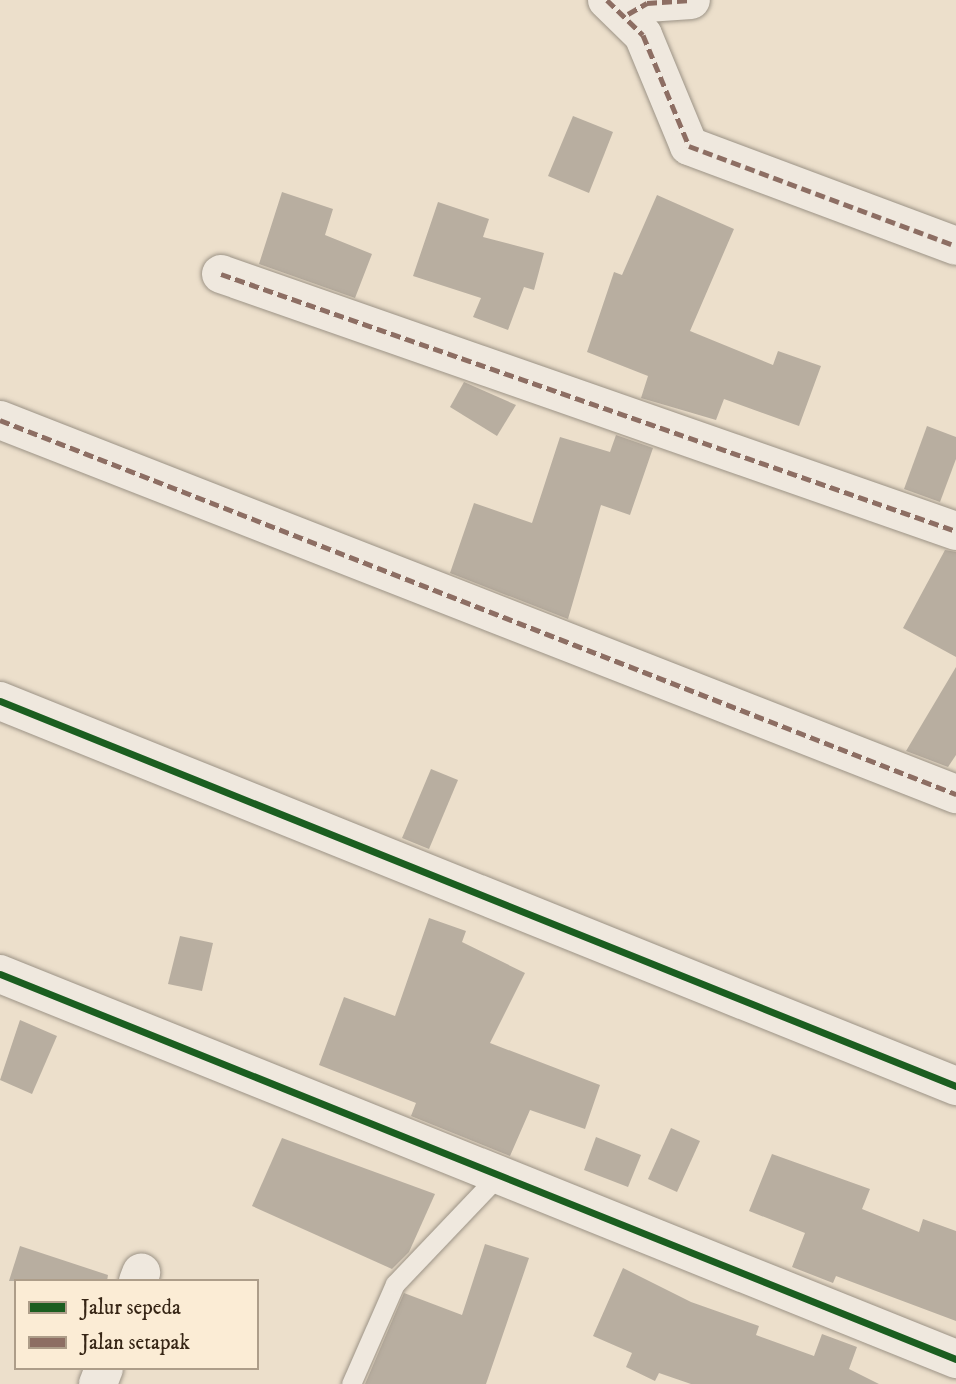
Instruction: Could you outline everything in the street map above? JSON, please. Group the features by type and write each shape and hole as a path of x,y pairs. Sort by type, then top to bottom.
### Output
{"street":[{"path":"691,0 617,7 689,146 956,247"},
{"path":"221,274 956,531"},
{"path":"0,420 956,794"},
{"path":"0,701 956,1086"},
{"path":"0,974 496,1178 956,1359"}],"lane":[{"path":"351,1384 395,1284 496,1178"}],"building":[{"path":"573,116 613,132 589,193 548,176"},
{"path":"282,192 333,209 325,235 372,254 355,298 259,264"},
{"path":"657,195 734,229 690,331 773,365 778,351 821,366 799,426 724,399 716,420 641,398 648,376 587,352 614,272 622,275"},
{"path":"438,202 489,219 483,237 544,253 534,290 524,287 508,330 473,317 481,298 413,276"},
{"path":"464,382 516,405 497,436 450,407"},
{"path":"927,426 956,437 956,459 940,502 904,489"},
{"path":"616,435 653,448 630,515 601,505 568,619 450,573 474,503 532,523 560,437 610,452"},
{"path":"945,550 956,552 956,657 903,628"},
{"path":"956,667 956,755 948,767 906,751"},
{"path":"431,769 458,780 429,849 402,838"},
{"path":"429,918 466,931 462,942 525,973 490,1043 600,1085 585,1129 530,1110 510,1156 411,1116 416,1103 319,1065 344,997 395,1016"},
{"path":"180,936 213,943 202,991 168,984"},
{"path":"20,1020 57,1036 32,1094 0,1080"},
{"path":"671,1128 700,1141 677,1192 648,1179"},
{"path":"596,1137 641,1155 628,1187 584,1170"},
{"path":"282,1138 435,1194 409,1252 392,1269 252,1206"},
{"path":"772,1154 870,1189 862,1209 919,1232 923,1219 956,1231 956,1321 836,1276 833,1283 792,1267 805,1233 749,1211"},
{"path":"485,1244 529,1258 486,1384 365,1384 404,1293 462,1315"},
{"path":"20,1246 108,1275 107,1279 9,1281"},
{"path":"623,1268 691,1302 759,1326 756,1335 814,1356 822,1334 857,1347 849,1369 879,1384 691,1384 659,1373 655,1381 626,1367 632,1353 593,1336"}],"marked path":[{"path":"607,0 643,35 689,146 956,246"},
{"path":"628,14 647,3 691,0"},
{"path":"221,274 956,531"},
{"path":"0,420 956,794"}],"cycle path":[{"path":"0,701 956,1086"},
{"path":"0,974 956,1359"}]}
